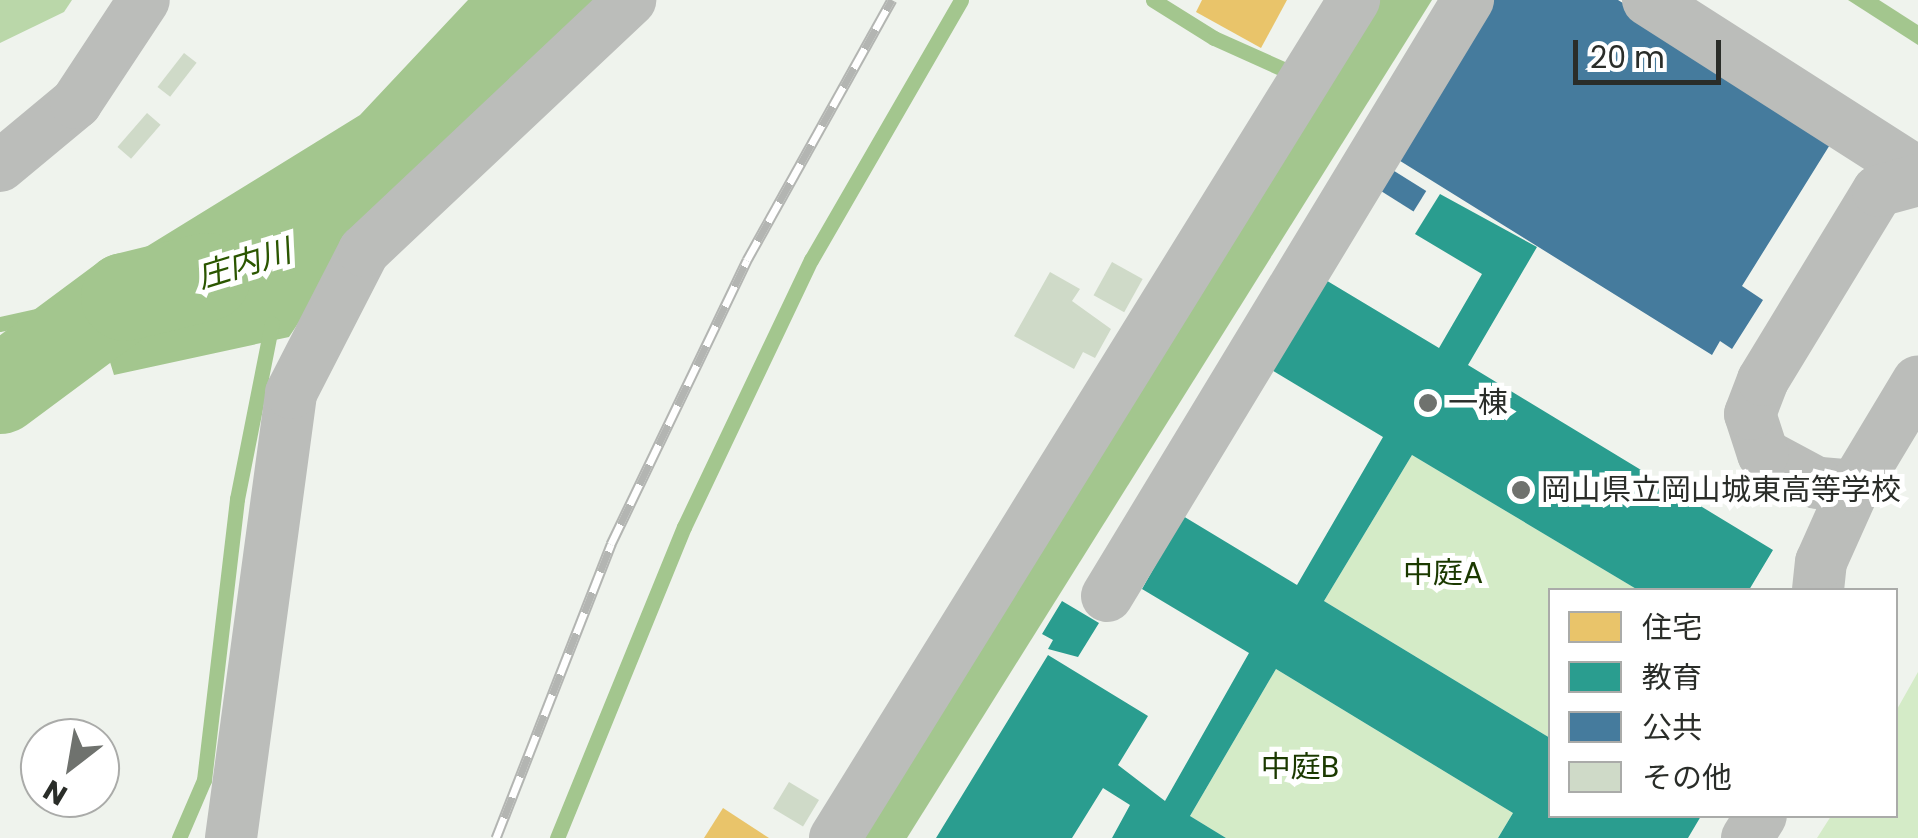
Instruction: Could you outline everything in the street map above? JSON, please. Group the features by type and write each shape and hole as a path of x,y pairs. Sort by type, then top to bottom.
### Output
{"street":[{"path":"0,166 76,104 144,0"},
{"path":"231,838 291,393 364,251 630,0"},
{"path":"835,838 1354,0"},
{"path":"1107,596 1468,0"},
{"path":"1648,0 1918,176"},
{"path":"1855,486 1817,483 1763,454 1750,414 1763,380 1878,191 1918,176"},
{"path":"1818,588 1821,562 1855,486 1918,380"}],"green space":[{"name":"中庭A","path":"1412,455 1635,588 1548,588 1548,737 1324,601"},
{"name":"中庭B","path":"1276,669 1513,813 1498,838 1226,838 1190,816"},
{"path":"1918,672 1918,838 1817,838 1830,818 1898,818 1898,707"}],"shaded area":[{"path":"0,0 72,0 64,12 0,43"}],"water":[{"path":"468,0 604,0 351,244 289,337 114,375 86,284 360,115"},
{"path":"1377,0 1432,0 907,838 858,838"},
{"path":"1848,0 1879,0 1918,25 1918,45"}],"building: 住宅":[{"path":"1202,0 1287,0 1261,48 1196,12"},
{"path":"723,808 769,838 704,838"}],"building: 教育":[{"path":"1440,194 1537,247 1468,365 1773,550 1750,588 1635,588 1412,455 1324,601 1548,737 1548,818 1700,818 1688,838 1498,838 1513,813 1276,669 1190,816 1226,838 1112,838 1130,805 1103,788 1072,838 936,838 1048,655 1148,716 1118,765 1165,801 1249,653 1142,589 1183,516 1297,585 1383,437 1255,360 1324,279 1439,348 1482,274 1415,234"},
{"path":"1062,601 1099,623 1078,657 1048,649 1053,640 1042,634"}],"building: 公共":[{"path":"1482,0 1618,0 1836,135 1742,286 1763,300 1732,349 1720,341 1712,355 1397,159"},
{"path":"1383,164 1426,191 1414,211 1370,184"}],"building: その他":[{"path":"184,53 197,63 170,97 158,87"},
{"path":"147,113 161,125 131,159 117,147"},
{"path":"1112,262 1143,279 1124,312 1094,295"},
{"path":"1050,272 1080,289 1072,301 1111,329 1095,358 1083,352 1074,369 1014,336"},
{"path":"789,782 819,800 803,827 773,809"}],"waterway":[{"path":"557,838 684,527 811,260 961,0"},
{"path":"1153,0 1214,38 1283,69"},
{"name":"庄内川","path":"0,390 125,297 207,277"},
{"path":"0,324 108,300"},
{"path":"179,838 204,780 237,499 272,323"}],"railway":[{"path":"496,838 611,544 747,260 892,0"}],"place":[{"name":"一棟","path":"1428,403"},
{"name":"岡山県立岡山城東高等学校","path":"1521,490"}]}
